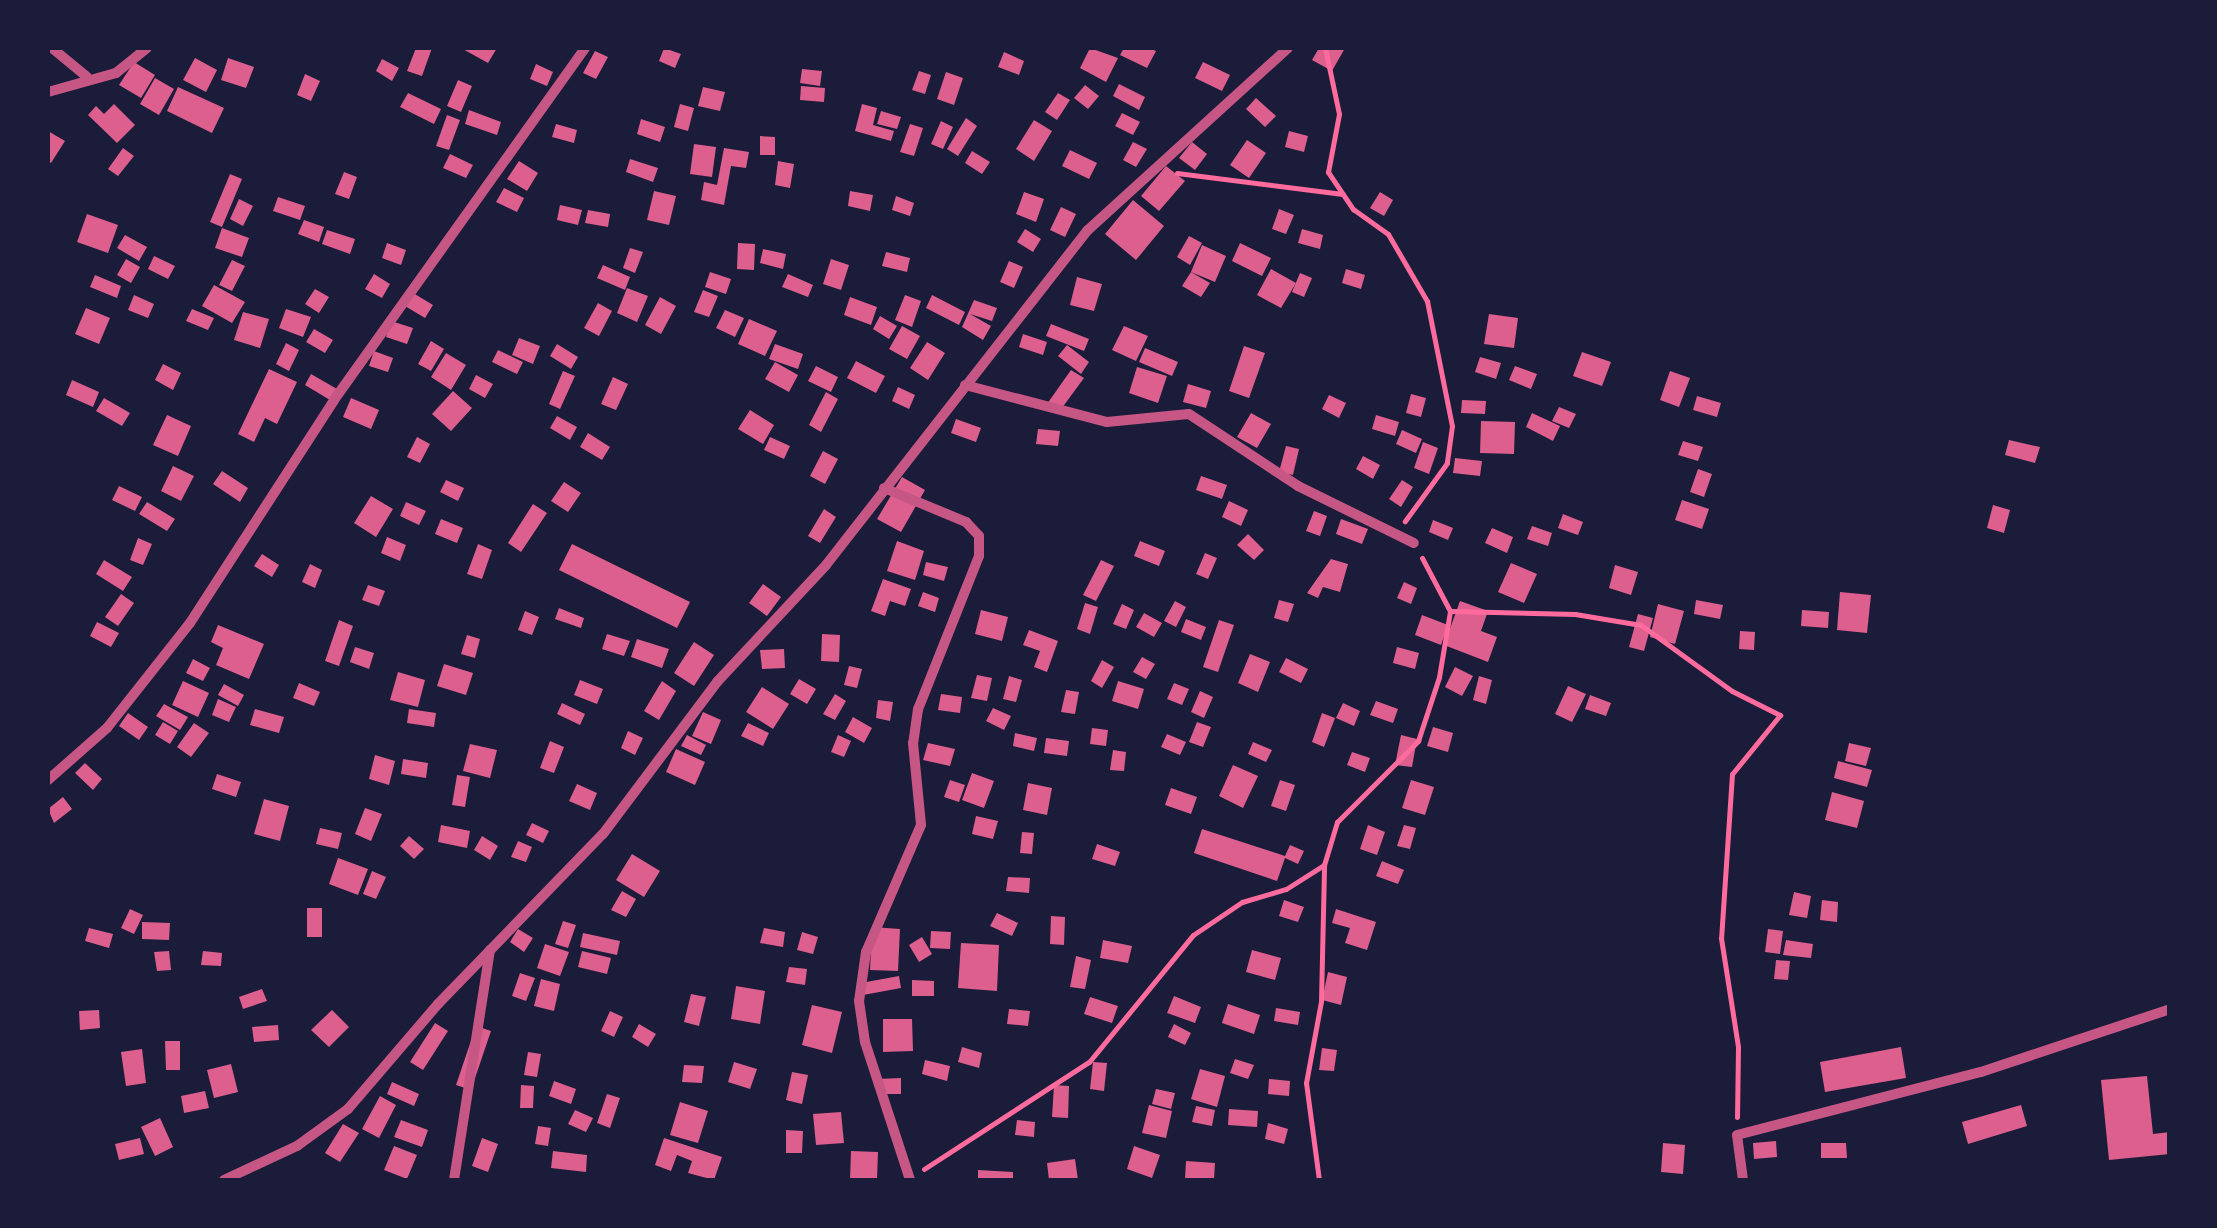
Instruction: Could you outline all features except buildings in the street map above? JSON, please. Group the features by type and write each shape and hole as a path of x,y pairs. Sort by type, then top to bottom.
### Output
{"street":[{"path":"52,48 87,77"},
{"path":"48,92 87,77 116,73 147,48"},
{"path":"48,780 107,728 190,622 334,400 585,48"},
{"path":"224,1180 298,1146 348,1109 490,950 603,834 717,682 826,565 1088,230 1150,167 1288,48"},
{"path":"965,385 1108,422 1189,414 1298,486 1414,542"},
{"path":"884,488 966,522 979,536 979,556 918,709 913,743 921,825 866,952 859,1000 866,1042 909,1178"},
{"path":"454,1180 490,950"},
{"path":"1742,1180 1737,1134 1981,1072 2170,1009"}],"path":[{"path":"1319,1180 1306,1084 1321,1001 1324,864 1337,822 1418,741 1440,676 1450,611 1403,516 1447,463 1452,426 1427,302 1388,234 1343,194 1328,172 1339,114 1325,48"},
{"path":"1150,167 1273,190 1343,194"},
{"path":"1450,611 1575,614 1641,625 1732,692 1780,715 1732,774 1721,938 1738,1047 1737,1134"},
{"path":"909,1178 944,1160 1089,1062 1194,935 1242,902 1286,889 1324,864"}]}
